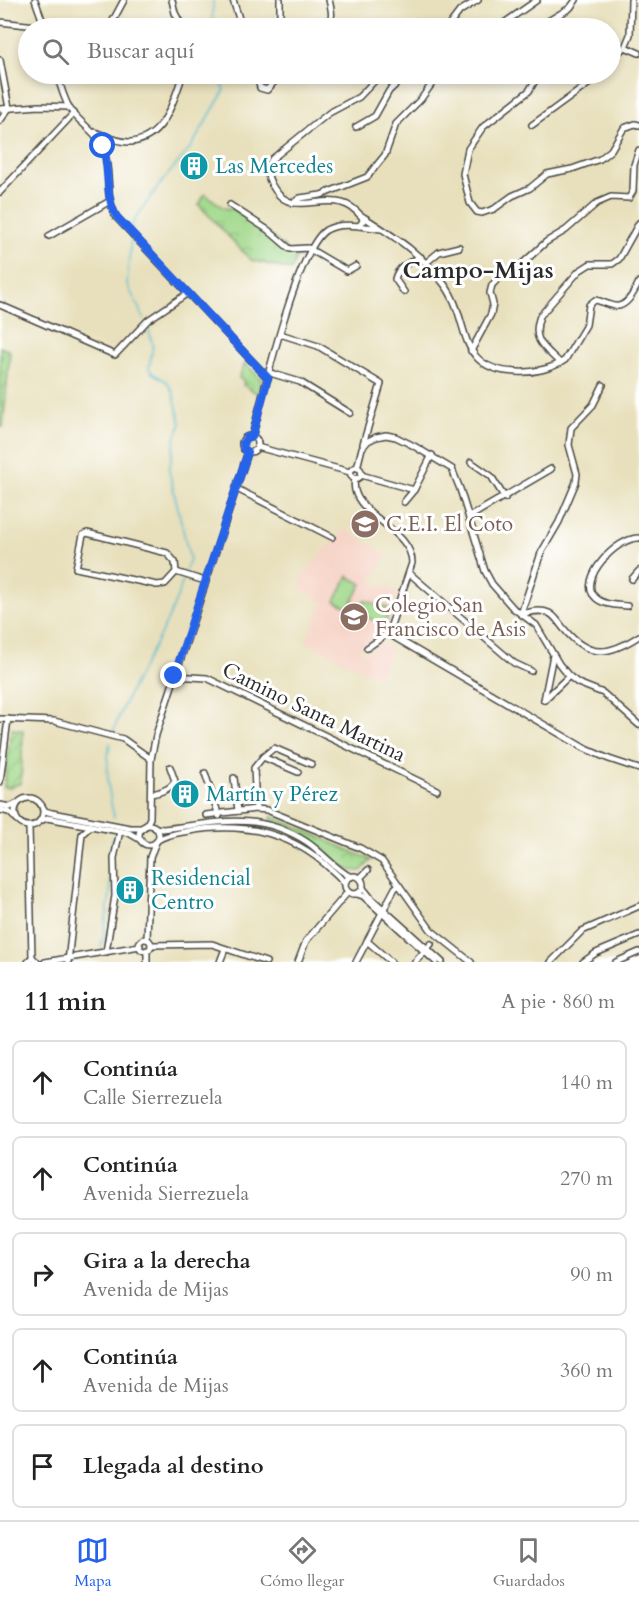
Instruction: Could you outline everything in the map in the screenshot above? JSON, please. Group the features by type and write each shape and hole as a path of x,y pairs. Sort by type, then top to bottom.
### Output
{"street":[{"path":"35,0 41,18"},
{"path":"114,18 124,0"},
{"path":"172,0 179,18"},
{"path":"233,0 239,18"},
{"path":"280,0 281,18"},
{"path":"329,0 331,18"},
{"path":"455,18 460,11 478,0"},
{"path":"511,18 537,0"},
{"path":"555,18 570,8 576,0"},
{"path":"621,50 625,47 630,35 631,0"},
{"path":"0,22 18,26"},
{"path":"625,47 639,53"},
{"path":"0,60 9,108 0,121"},
{"path":"61,84 69,107 95,132 103,146 108,161 110,201 117,217 269,376 300,382 350,413"},
{"path":"95,132 132,142 152,132 164,121 171,109 180,84"},
{"path":"259,84 260,88 267,90 272,84"},
{"path":"371,84 359,97 329,113 269,163 267,171 276,192 293,203 302,205 344,203 427,262 452,295 471,351 477,360 507,372 531,371 560,363 565,360 586,325 589,304 595,300 615,307 620,306 628,300 639,282"},
{"path":"356,127 375,116 389,91 396,84"},
{"path":"293,203 300,198 321,195 367,177 385,155 396,124 421,99 432,84"},
{"path":"533,84 529,91 490,120 468,149 463,174 470,203 477,212 483,213 494,209 512,196 530,188 547,174 572,169 600,159 611,150 624,128 639,125"},
{"path":"532,125 588,84"},
{"path":"0,109 39,106 69,107"},
{"path":"0,192 74,113"},
{"path":"471,351 491,314 492,285 510,270 522,264 546,242 566,230 597,203 611,197 629,198 633,191 634,165 639,150"},
{"path":"49,236 110,201"},
{"path":"231,205 268,230 290,249 310,250 347,271 356,266"},
{"path":"358,226 363,221 359,214"},
{"path":"560,363 536,337 540,316 579,271 590,264 612,264 619,259 639,223"},
{"path":"252,437 288,303 310,250 326,231 338,226 383,229"},
{"path":"427,262 439,252 459,247"},
{"path":"404,292 395,279 396,274 404,266 421,257"},
{"path":"0,304 114,355 148,320 188,293"},
{"path":"280,334 318,346 381,384 357,468 351,472"},
{"path":"520,614 541,553 559,522 576,482 577,474 569,445 571,428 593,405 603,385"},
{"path":"362,448 376,437 386,435 396,437 432,455 452,469 485,571 492,584 520,614 536,625 569,676 578,683 603,693 639,725"},
{"path":"247,437 252,437 257,441 257,447 252,452 248,452 244,449 243,443 247,437"},
{"path":"257,447 351,472"},
{"path":"150,857 159,833 150,818 151,759 156,735 248,452"},
{"path":"404,502 414,490 432,455"},
{"path":"471,462 491,476 505,498"},
{"path":"357,468 361,470 362,475"},
{"path":"469,518 551,469"},
{"path":"351,472 355,479"},
{"path":"367,648 390,632 412,563 409,548 356,497 353,486 355,479 362,475 414,490"},
{"path":"237,489 332,537"},
{"path":"87,533 167,553 175,562 176,572 165,584 158,585 76,568 83,535 87,533"},
{"path":"627,606 601,602 593,596 591,587 604,557 619,544 639,538"},
{"path":"632,579 639,571"},
{"path":"176,572 205,581"},
{"path":"409,573 514,663 531,671"},
{"path":"520,614 536,611 550,614 577,642 597,652 616,649 639,636"},
{"path":"390,632 394,637 584,748 639,769"},
{"path":"554,655 544,700 569,676"},
{"name":"Camino Santa Martina","path":"174,676 207,678 437,790"},
{"path":"0,719 54,721 123,739 151,759"},
{"path":"0,782 8,719"},
{"path":"256,809 254,768 274,748 311,764"},
{"path":"263,757 298,772"},
{"path":"150,794 158,794 173,785 175,781 170,767"},
{"path":"205,773 219,820"},
{"path":"234,778 238,811"},
{"path":"0,805 10,807 21,800 30,798 35,799 45,811 130,828 163,829 219,820 263,824 305,841 351,877 360,878"},
{"path":"15,817 17,804"},
{"path":"40,821 43,814 42,806"},
{"path":"206,815 256,809 267,810 360,848 387,865 431,930 471,962"},
{"path":"0,810 9,812 20,824 29,827 47,818 120,831 134,835 148,845 174,834 220,827 261,831 284,838 302,847 336,874 345,884 348,892"},
{"path":"263,824 267,810"},
{"path":"150,818 140,834 150,857 147,939 151,945"},
{"path":"68,961 82,834 86,828 91,826"},
{"path":"29,827 33,961"},
{"path":"106,952 115,896 114,858 120,831"},
{"path":"360,878 368,870"},
{"path":"345,884 351,877"},
{"path":"360,878 366,893 383,911"},
{"path":"356,962 395,888 399,885"},
{"path":"357,894 363,888"},
{"path":"348,892 363,896 442,962"},
{"path":"298,962 306,940 348,892"},
{"path":"551,962 582,931 639,906"},
{"path":"583,962 596,953 639,935"},
{"path":"140,946 141,941 147,939"},
{"path":"616,962 639,950 633,939"},
{"path":"367,941 391,962"},
{"path":"151,945 212,944 266,962"},
{"path":"147,962 147,950 151,945"},
{"path":"45,962 68,961 140,946"},
{"path":"140,946 142,950 147,950"},
{"path":"415,962 427,948"},
{"path":"427,948 436,962"},
{"path":"220,962 225,949"},
{"path":"97,954 97,962"}],"shaded area":[{"name":"Colegio San Francisco de Asis","path":"345,529 387,555 371,582 399,592 385,631 360,648 361,652 366,654 380,643 392,650 379,677 305,642 325,602 300,588 304,570 307,571"}],"green space":[{"path":"205,194 224,208 233,209 289,251 302,252 300,257 297,256 291,270 251,260 199,205"},
{"path":"0,347 10,351 3,427 0,426"},
{"path":"245,363 261,379 258,394 243,385 244,381 239,378"},
{"path":"348,576 362,584 349,608 335,601"},
{"path":"364,600 390,609 385,624 359,615"},
{"path":"11,729 23,730 21,783 9,788 4,787"},
{"path":"272,816 371,860 361,871 349,870 314,842 274,824"}],"waterway":[{"path":"212,18 213,0"},
{"path":"132,229 133,222 157,188 191,147 224,91 222,84"},
{"path":"131,238 127,284 144,319"},
{"path":"148,328 153,345 149,368 152,373 166,381 173,392 181,424 176,435 169,471 190,559 185,571"},
{"path":"113,733 129,694 168,619 183,579"},
{"path":"110,743 108,780 114,817"},
{"path":"101,948 110,895 109,856 113,838"}],"place":[{"name":"Las Mercedes","path":"194,166"},
{"name":"C.E.I. El Coto","path":"365,524"},
{"name":"Colegio San Francisco de Asis","path":"354,617"},
{"name":"Martín y Pérez","path":"185,794"},
{"name":"Residencial Centro","path":"130,890"}],"district":[{"name":"Campo-Mijas","path":"478,270"}],"route":[{"path":"103,146 108,161 110,201 117,217 268,378 252,437 247,437 243,443 244,449 248,452 174,676"}]}
